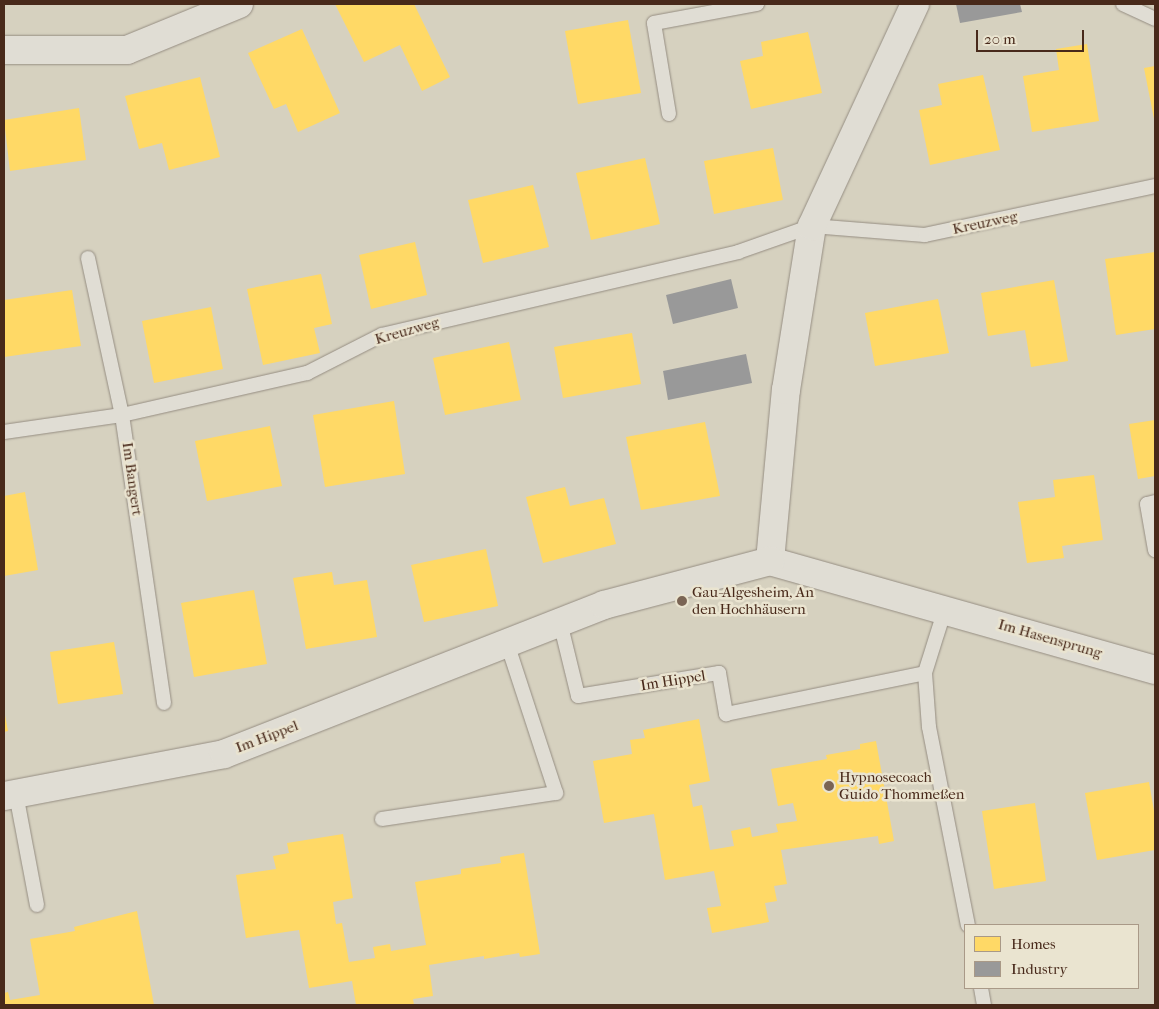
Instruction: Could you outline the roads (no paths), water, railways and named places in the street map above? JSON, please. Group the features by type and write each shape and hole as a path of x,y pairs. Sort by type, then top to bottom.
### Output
{"street":[{"path":"4,50 128,50 240,4"},
{"path":"770,561 786,390 812,226 915,4"},
{"name":"Im Hasensprung","path":"770,561 1155,670"},
{"name":"Im Hippel","path":"10,795 224,754 604,605 770,561"}],"lane":[{"path":"669,114 654,23 757,4"},
{"path":"1123,4 1151,20 1155,19"},
{"name":"Kreuzweg","path":"4,432 122,415 307,373 382,335 738,252 812,226 925,236 1155,186"},
{"name":"Im Bangert","path":"88,258 122,415 164,703"},
{"path":"1155,502 1147,504 1155,550"},
{"path":"945,609 925,673 929,727 968,924"},
{"name":"Im Hippel","path":"560,622 578,696 720,673 726,714 925,673"},
{"path":"382,820 556,793 507,643"},
{"name":"Im Hippel","path":"10,795 37,905"},
{"path":"980,989 984,1005"}],"place":[{"name":"Gau-Algesheim, An den Hochhäusern","path":"682,601"},
{"name":"Hypnosecoach Guido Thommeßen","path":"829,786"}]}
